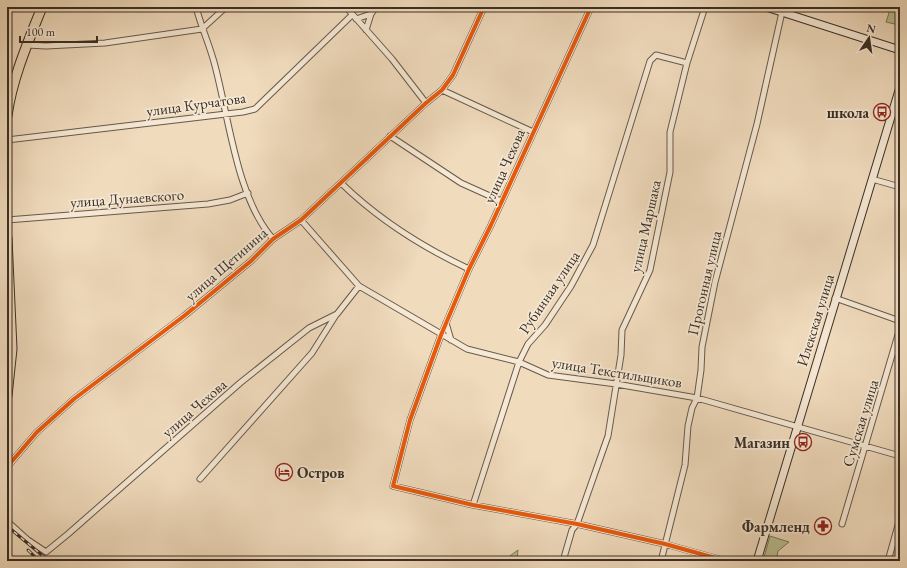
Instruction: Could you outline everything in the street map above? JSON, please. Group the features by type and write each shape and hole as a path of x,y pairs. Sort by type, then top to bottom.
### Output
{"highway":[{"path":"7,116 13,87 42,7"},
{"path":"7,238 12,349 7,396"}],"street":[{"path":"196,7 202,29 214,61 232,147 248,193 264,228 273,239"},
{"path":"27,45 46,46 105,43 202,29 226,7"},
{"path":"346,7 392,59 426,103"},
{"path":"366,30 371,14 376,7"},
{"name":"улица Щетинина","path":"7,467 37,432 74,399 184,316 251,261 273,239 301,220 390,136 442,90 453,76 484,7"},
{"name":"улица Чехова","path":"473,504 393,486 410,420 441,334 469,269 591,7"},
{"name":"улица Маршака","path":"563,561 572,530 577,524 582,505 608,436 621,355 622,330 652,263 670,172 670,132 687,63 705,7"},
{"path":"766,7 900,50"},
{"name":"Прогонная улица","path":"661,561 685,465 688,426 692,408 697,398 701,370 702,347 715,282 757,124 782,12"},
{"name":"улица Курчатова","path":"7,140 243,112 255,109 354,17 371,14"},
{"name":"Рубинная улица","path":"473,504 519,362 528,344 571,286 593,245 615,168 650,61 656,55 687,63"},
{"name":"Илекская улица","path":"757,561 835,298 900,87"},
{"path":"442,90 533,132"},
{"path":"390,136 461,183 501,201"},
{"path":"872,179 900,187"},
{"path":"341,183 374,212 412,238 443,257 469,269"},
{"name":"улица Дунаевского","path":"7,220 208,204 230,200 248,193"},
{"name":"улица Текстильщиков","path":"301,220 359,286 467,349 519,362 548,374 697,398 900,456"},
{"name":"улица Чехова","path":"7,521 28,540 46,552 246,378 309,328 337,314 359,286"},
{"path":"835,298 900,321"},
{"path":"200,479 262,412 312,353 337,314"},
{"path":"446,323 451,340"},
{"name":"Сумская улица","path":"842,524 900,328"},
{"path":"473,504 577,524 665,544 726,561"},
{"path":"888,561 900,518"}],"green space":[{"path":"891,7 900,7 899,25 886,22"},
{"path":"770,536 789,542 778,551 777,556 784,558 783,561 763,561"},
{"path":"518,550 517,559 519,561 503,561"}],"railway":[{"path":"7,526 49,561"},
{"path":"28,550 39,561"}],"cycle path":[{"path":"7,467 37,432 74,399 184,316 251,261 273,239 301,220 426,103 442,90 453,75 484,7"},
{"path":"591,7 491,225 469,269 441,335 410,420 393,486 473,505 577,524 665,544 726,561"}],"place":[{"name":"школа","path":"882,112"},
{"name":"Магазин","path":"803,442"},
{"name":"Остров","path":"284,472"},
{"name":"Фармленд","path":"823,526"}]}
